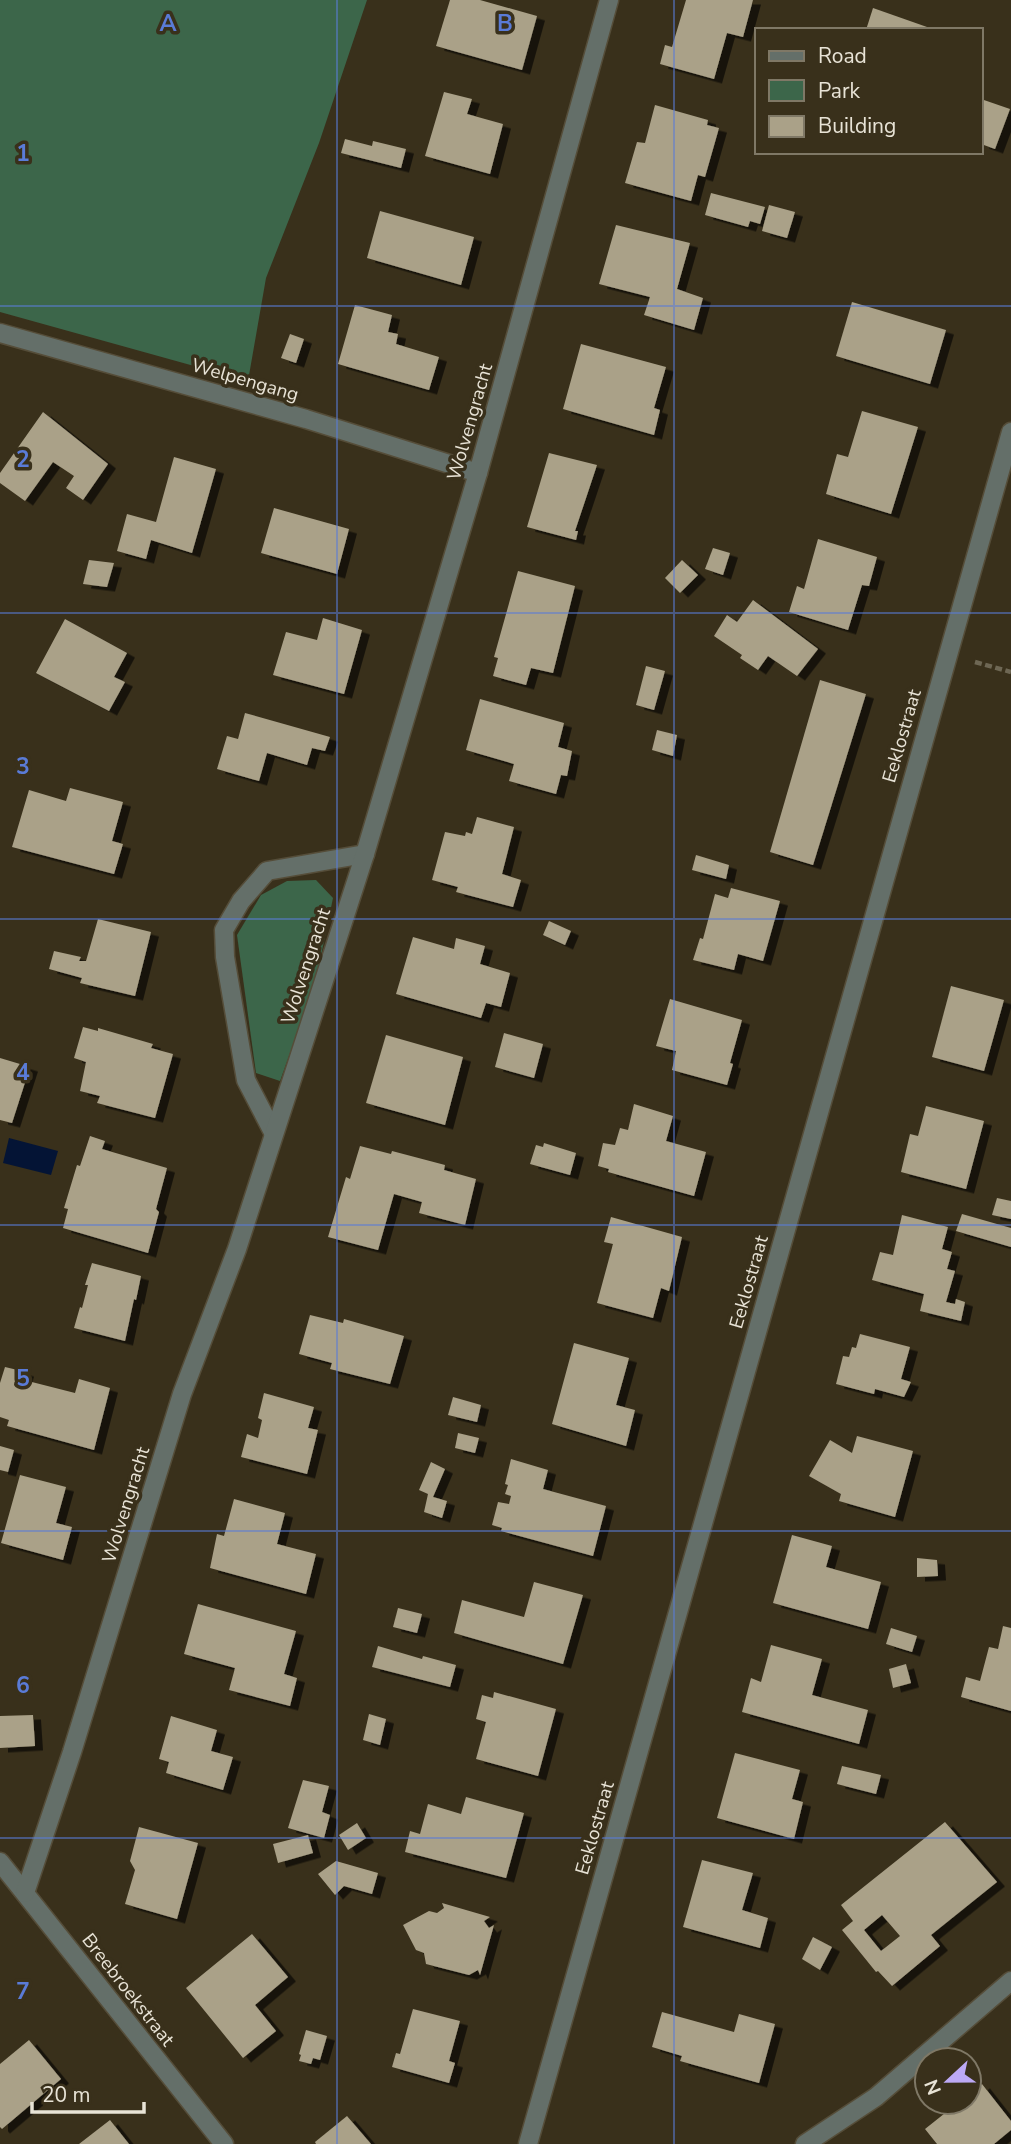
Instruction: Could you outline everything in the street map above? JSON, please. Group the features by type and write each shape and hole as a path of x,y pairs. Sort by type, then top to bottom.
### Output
{"street":[{"name":"Wolvengracht","path":"25,1893 72,1752 182,1394 237,1248 365,854 478,473 609,0"},
{"name":"Welpengang","path":"0,333 306,419 478,473"},
{"name":"Eeklostraat","path":"533,2143 1011,432"},
{"path":"273,1132 246,1080 225,957 224,930 242,901 267,871 365,854"},
{"name":"Breebroekstraat","path":"0,1862 224,2144"},
{"path":"805,2144 876,2097 1011,1981"}],"path":[{"path":"947,654 1011,672"}],"green space":[{"path":"0,0 367,0 319,143 266,278 248,381 0,312"},
{"path":"316,880 333,898 315,984 280,1081 256,1073 237,935 261,895 287,881"}],"water":[{"path":"9,1138 58,1151 51,1175 3,1163"}],"building":[{"path":"450,0 480,0 537,16 522,70 436,46"},
{"path":"686,0 753,0 743,37 727,33 714,79 660,64 665,45 672,47"},
{"path":"873,8 927,27 927,28 867,28"},
{"path":"444,92 472,99 467,114 503,124 490,174 425,156"},
{"path":"983,100 1010,109 995,149 983,145"},
{"path":"655,105 708,120 707,125 719,128 705,177 698,175 691,201 625,183 637,142 645,143"},
{"path":"345,139 372,146 373,141 406,149 401,168 341,153"},
{"path":"711,193 765,207 760,224 750,221 748,227 705,215"},
{"path":"769,205 795,212 787,238 762,231"},
{"path":"380,211 474,237 461,285 367,258"},
{"path":"616,225 690,243 677,289 703,298 694,330 644,315 650,297 599,284"},
{"path":"852,302 946,330 930,384 836,356"},
{"path":"355,305 392,315 388,332 398,334 396,344 439,357 429,390 338,364"},
{"path":"290,334 304,339 296,363 281,358"},
{"path":"581,344 666,367 654,408 660,410 654,435 563,409"},
{"path":"862,411 918,427 891,514 826,494 837,454 848,457"},
{"path":"43,412 108,464 83,500 66,488 74,476 53,462 25,501 0,483 0,473"},
{"path":"549,453 597,465 575,531 578,531 576,540 527,527"},
{"path":"174,457 216,469 192,553 151,540 146,559 117,551 127,514 156,522"},
{"path":"274,508 349,529 337,574 261,553"},
{"path":"818,539 877,557 869,586 862,585 848,630 789,612 797,586 804,589"},
{"path":"713,548 730,553 723,575 705,569"},
{"path":"89,560 114,563 107,587 83,584"},
{"path":"682,560 698,575 680,593 665,578"},
{"path":"518,571 575,586 553,673 531,668 526,685 493,676 498,658 494,657"},
{"path":"753,600 818,649 797,676 768,656 758,670 714,636 727,615 737,622"},
{"path":"323,618 362,630 344,694 273,675 286,632 317,640"},
{"path":"65,619 127,653 114,677 125,682 109,711 36,673"},
{"path":"646,666 665,671 654,710 636,705"},
{"path":"820,680 866,694 813,865 770,852"},
{"path":"480,699 564,723 558,747 572,751 567,776 561,775 556,794 509,781 514,764 466,750"},
{"path":"245,713 330,737 325,751 312,748 307,765 267,753 259,781 217,769 227,736 238,739"},
{"path":"657,730 677,735 673,756 652,750"},
{"path":"70,788 123,802 112,841 123,844 114,874 12,847 29,790 66,801"},
{"path":"477,817 514,827 502,874 521,880 513,907 456,892 458,887 432,880 445,832 465,836 466,832 472,834"},
{"path":"696,855 729,865 726,879 692,870"},
{"path":"731,888 780,901 763,961 738,954 734,970 693,960 700,938 703,939 715,894 728,898"},
{"path":"98,919 151,932 135,996 80,983 82,978 49,969 54,951 81,957 79,961 86,961"},
{"path":"549,921 571,931 565,945 543,935"},
{"path":"413,937 454,949 456,938 485,946 480,964 510,973 501,1007 486,1003 481,1018 396,994"},
{"path":"951,986 1004,1000 984,1071 932,1057"},
{"path":"670,999 742,1020 727,1085 672,1070 676,1051 656,1046"},
{"path":"83,1027 98,1031 98,1028 153,1044 151,1048 173,1054 155,1118 97,1103 100,1096 80,1091 86,1062 74,1058"},
{"path":"504,1033 543,1044 534,1078 495,1067"},
{"path":"386,1035 463,1057 445,1125 366,1103"},
{"path":"0,1058 30,1067 12,1123 0,1120"},
{"path":"634,1104 673,1116 666,1141 706,1152 694,1196 608,1172 609,1169 598,1166 603,1143 615,1145 620,1128 628,1130"},
{"path":"926,1106 984,1121 966,1189 901,1172 910,1134 918,1136"},
{"path":"90,1136 105,1141 102,1149 167,1168 148,1253 63,1228 68,1209 64,1208 77,1165 80,1166"},
{"path":"544,1143 576,1153 570,1175 530,1164 536,1145 543,1147"},
{"path":"360,1146 391,1154 392,1151 445,1165 444,1170 476,1179 465,1225 419,1213 422,1202 394,1194 378,1250 328,1237 346,1177 350,1179"},
{"path":"997,1198 1011,1201 1011,1219 992,1215"},
{"path":"962,1214 1011,1228 1011,1247 956,1231"},
{"path":"902,1215 948,1227 942,1249 952,1252 947,1269 955,1271 946,1302 955,1304 956,1299 965,1302 961,1321 920,1311 924,1294 872,1280 880,1252 893,1255"},
{"path":"611,1217 682,1237 669,1291 661,1288 653,1318 597,1303 613,1244 604,1242"},
{"path":"92,1263 141,1276 125,1341 74,1328 80,1307 82,1308"},
{"path":"310,1315 343,1323 344,1319 404,1336 390,1384 330,1369 332,1363 299,1354"},
{"path":"860,1334 910,1347 901,1379 911,1382 904,1397 875,1389 874,1394 836,1384 843,1356 849,1357 852,1347 856,1348"},
{"path":"574,1343 629,1358 616,1405 635,1410 626,1446 552,1424"},
{"path":"5,1367 26,1372 24,1380 75,1393 79,1379 110,1388 94,1450 7,1426 9,1420 0,1417 0,1383"},
{"path":"264,1393 314,1407 308,1428 318,1430 307,1474 241,1457 247,1434 258,1438 262,1420 258,1418"},
{"path":"453,1397 481,1405 477,1422 448,1415"},
{"path":"458,1433 479,1438 475,1453 455,1448"},
{"path":"857,1436 913,1451 895,1517 839,1501 841,1494 809,1476 830,1440 852,1453"},
{"path":"0,1446 14,1450 8,1472 0,1470"},
{"path":"511,1459 548,1470 543,1489 606,1506 593,1556 501,1531 502,1528 492,1525 498,1502 509,1504 511,1496 505,1494 508,1485 505,1484"},
{"path":"431,1462 445,1469 433,1497 447,1501 442,1518 424,1512 428,1494 419,1490"},
{"path":"20,1475 66,1487 56,1523 72,1527 63,1560 1,1543"},
{"path":"234,1499 285,1513 277,1544 316,1554 306,1594 210,1568 217,1534 224,1536"},
{"path":"792,1535 832,1546 826,1567 881,1582 868,1629 773,1603"},
{"path":"917,1558 937,1560 938,1576 917,1577"},
{"path":"534,1582 583,1595 563,1664 454,1633 462,1600 524,1617"},
{"path":"198,1604 296,1631 284,1674 297,1678 290,1706 229,1690 235,1668 184,1654"},
{"path":"398,1608 422,1614 417,1633 393,1627"},
{"path":"1003,1626 1011,1628 1011,1711 961,1697 966,1677 980,1681 989,1647 998,1649"},
{"path":"891,1628 917,1636 912,1652 886,1644"},
{"path":"771,1645 822,1659 812,1695 868,1710 859,1744 742,1712 751,1678 761,1682"},
{"path":"378,1646 422,1659 423,1656 456,1665 450,1687 372,1667"},
{"path":"906,1664 911,1683 893,1688 889,1669"},
{"path":"494,1692 556,1709 538,1776 476,1759 486,1722 476,1719 482,1695 493,1698"},
{"path":"369,1714 386,1719 380,1745 363,1740"},
{"path":"33,1715 35,1746 0,1748 0,1716"},
{"path":"171,1716 217,1730 211,1751 233,1757 223,1790 166,1773 169,1762 159,1759"},
{"path":"735,1753 800,1770 792,1799 803,1802 794,1839 717,1818"},
{"path":"842,1766 881,1775 876,1794 837,1784"},
{"path":"303,1780 329,1786 322,1812 330,1815 324,1838 288,1828"},
{"path":"466,1797 524,1813 506,1878 405,1852 410,1831 420,1834 428,1804 461,1814"},
{"path":"945,1822 997,1882 931,1935 940,1946 892,1986 876,1972 842,1930 853,1921 841,1905","holes":["882,1915 900,1936 881,1951 864,1930"]},
{"path":"357,1823 366,1838 348,1850 339,1835"},
{"path":"139,1827 198,1843 177,1919 125,1904 135,1870 130,1861"},
{"path":"308,1835 313,1853 278,1863 273,1844"},
{"path":"702,1860 753,1873 742,1910 768,1918 760,1948 683,1927"},
{"path":"336,1861 378,1873 372,1894 344,1886 335,1895 318,1874"},
{"path":"442,1903 490,1917 484,1921 489,1928 494,1925 480,1975 478,1970 469,1975 426,1964 424,1953 416,1950 403,1925 429,1911 437,1913 444,1908"},
{"path":"252,1934 288,1977 255,2005 276,2031 243,2058 186,1988"},
{"path":"813,1937 832,1947 820,1970 802,1959"},
{"path":"413,2009 460,2021 449,2061 455,2063 449,2083 392,2067 396,2053 400,2054"},
{"path":"662,2012 734,2032 739,2014 775,2024 759,2083 680,2061 682,2056 652,2047"},
{"path":"306,2030 327,2036 320,2060 313,2058 311,2064 299,2061"},
{"path":"29,2040 61,2079 2,2129 0,2064"},
{"path":"983,2085 1011,2121 1011,2130 994,2144 937,2144 925,2129 941,2116 983,2116"},
{"path":"347,2116 371,2144 316,2144 315,2142"},
{"path":"110,2120 129,2144 79,2144"}]}
